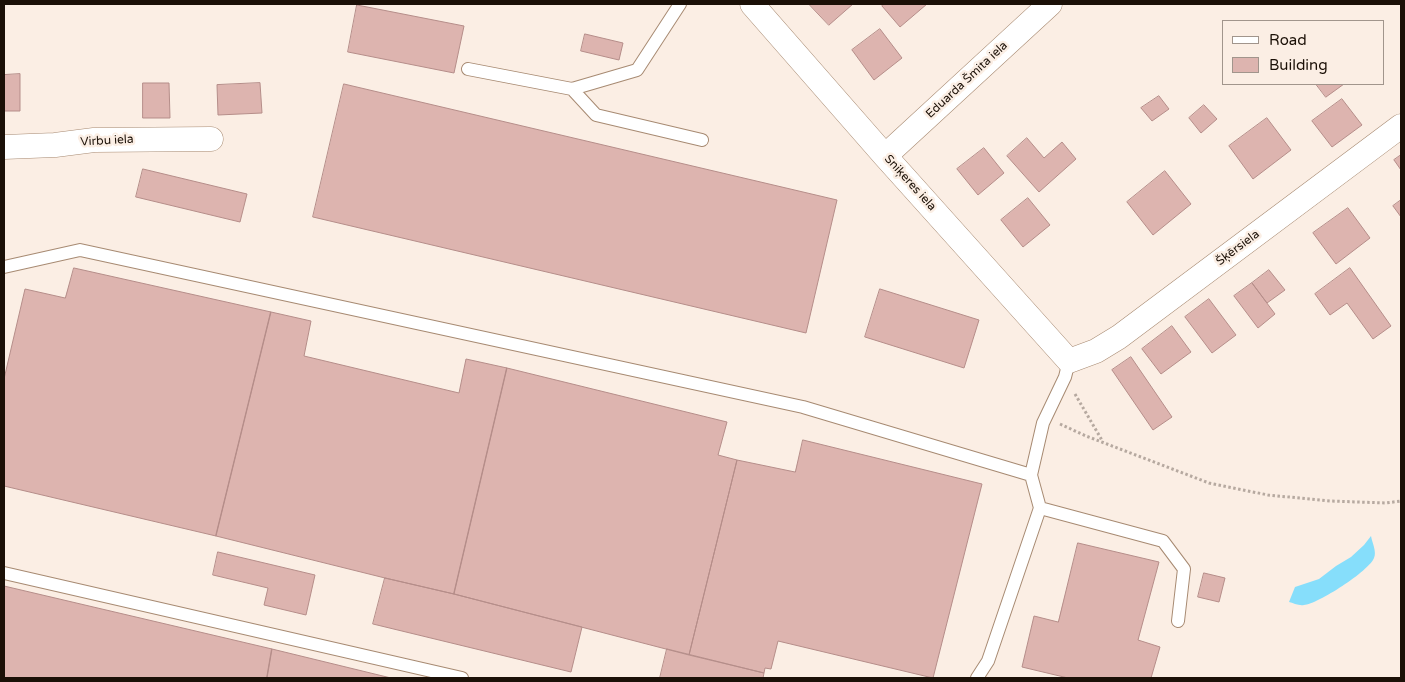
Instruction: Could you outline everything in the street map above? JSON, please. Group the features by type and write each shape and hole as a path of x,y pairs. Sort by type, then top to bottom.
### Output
{"street":[{"name":"Sniķeres iela","path":"752,4 1067,369"},
{"name":"Eduarda Šmita iela","path":"885,156 1050,4"},
{"name":"Šķērsiela","path":"1067,369 1119,337 1401,126"},
{"name":"Virbu iela","path":"4,147 55,145 94,140 211,139"}],"lane":[{"path":"468,69 572,88 637,70 680,4"},
{"path":"572,88 596,115 702,140"},
{"path":"4,267 80,250 804,407 1031,475"},
{"path":"977,678 988,661 1040,508 1031,475 1046,418 1067,369"},
{"path":"1040,508 1163,540 1184,569 1178,621"},
{"path":"4,573 462,678"}],"path":[{"path":"1067,369 1104,443"},
{"path":"1046,418 1104,443 1209,483 1268,495 1330,501 1386,503 1401,501"}],"water":[{"path":"1371,536 1375,556 1363,571 1331,593 1311,603 1300,605 1289,602 1295,587 1319,579 1351,557"}],"building":[{"path":"809,4 853,4 829,25"},
{"path":"885,4 927,4 900,27 882,6"},
{"path":"357,5 464,26 454,73 348,52"},
{"path":"880,29 902,58 874,80 852,50"},
{"path":"585,34 623,43 619,60 581,51"},
{"path":"20,74 20,111 4,111 4,75"},
{"path":"143,83 169,83 170,118 143,118"},
{"path":"260,83 262,113 218,115 217,85"},
{"path":"344,84 837,200 806,333 313,217"},
{"path":"1317,85 1343,85 1326,97"},
{"path":"1159,96 1169,109 1152,121 1141,108"},
{"path":"1342,99 1362,125 1332,147 1312,121"},
{"path":"1204,105 1217,119 1201,133 1189,118"},
{"path":"1267,118 1291,150 1253,179 1229,146"},
{"path":"1027,138 1044,158 1062,142 1076,159 1039,192 1007,156"},
{"path":"984,148 1004,173 978,195 957,169"},
{"path":"1401,155 1401,170 1394,160"},
{"path":"143,169 247,194 240,222 136,197"},
{"path":"1165,171 1191,204 1153,235 1127,202"},
{"path":"1028,198 1050,225 1023,247 1001,220"},
{"path":"1401,200 1401,217 1393,206"},
{"path":"1348,208 1370,238 1336,264 1313,233"},
{"path":"74,268 271,312 216,536 4,486 4,379 25,289 65,298"},
{"path":"1350,268 1391,326 1373,339 1347,303 1330,315 1315,294"},
{"path":"1269,270 1285,290 1267,303 1252,283"},
{"path":"1252,283 1275,314 1258,328 1234,296"},
{"path":"880,289 979,320 964,368 865,337"},
{"path":"1209,299 1236,335 1212,353 1185,317"},
{"path":"271,312 311,321 304,356 459,393 466,359 507,368 454,594 216,536"},
{"path":"1172,326 1191,352 1161,374 1142,349"},
{"path":"1131,357 1172,417 1153,430 1112,370"},
{"path":"507,368 727,422 718,455 737,460 689,655 454,594"},
{"path":"803,440 982,484 933,678 778,641 771,669 765,668 764,673 689,655 737,460 795,472"},
{"path":"1078,543 1159,562 1138,640 1160,647 1151,678 1068,678 1022,667 1034,616 1058,622"},
{"path":"218,552 315,575 306,615 264,605 268,588 213,575"},
{"path":"1204,573 1225,578 1219,602 1198,597"},
{"path":"385,578 582,627 571,672 373,624"},
{"path":"4,586 272,649 267,678 4,678"},
{"path":"272,649 391,678 267,678"},
{"path":"667,649 764,673 763,678 660,678"}]}
